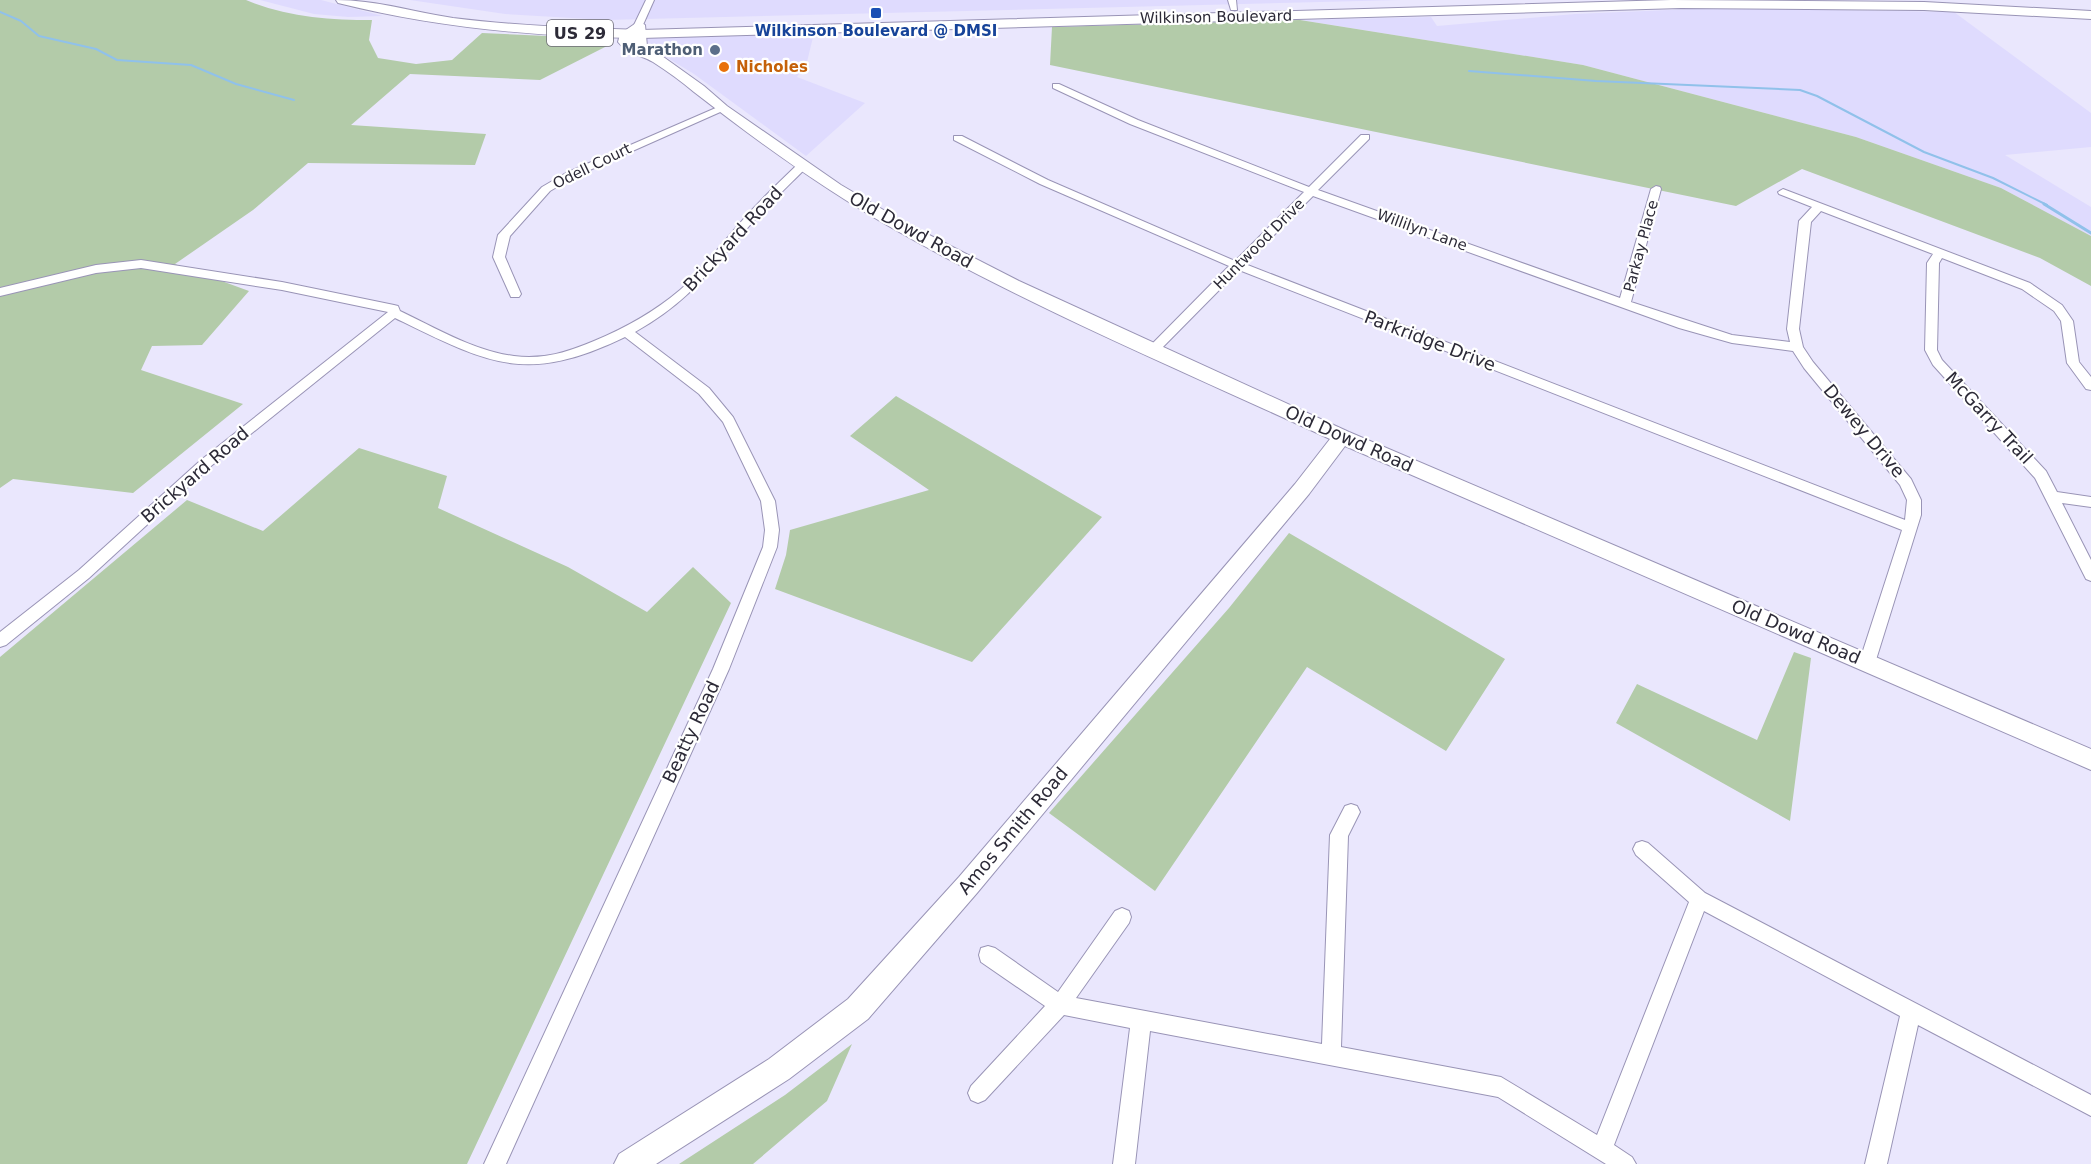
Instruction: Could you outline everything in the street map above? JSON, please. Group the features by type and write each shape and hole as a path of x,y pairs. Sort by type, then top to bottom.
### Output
{"main road":[{"name":"US 29","path":"343,0 392,12 459,23 634,34"},
{"name":"Wilkinson Boulevard","path":"382,0 453,13 634,34 1548,0"},
{"path":"1251,7 1342,0"},
{"path":"1924,0 2091,9"},
{"path":"1425,5 1437,17 1454,20 1603,7 1781,2 1924,6 2091,15"},
{"name":"Wilkinson Boulevard","path":"634,34 1233,4 1251,7 1425,5"}],"street":[{"path":"634,34 650,0"},
{"name":"Old Dowd Road","path":"634,34 644,51 687,80 722,109 802,166 868,208 937,246 1071,313 1342,437 2091,760"},
{"name":"Willilyn Lane","path":"1056,86 1188,144 1311,191 1625,303 1732,339 1797,347"},
{"name":"Odell Court","path":"515,294 499,257 504,235 546,189 589,166 722,109"},
{"name":"Huntwood Drive","path":"1154,350 1365,137"},
{"name":"Parkridge Drive","path":"958,138 989,156 1129,221 1238,266 1909,527"},
{"name":"Brickyard Road","path":"0,292 96,269 141,264 282,286 393,309 394,313 487,353 518,361 560,360 626,332 657,314 687,290 739,231 802,166"},
{"name":"Parkay Place","path":"1625,303 1656,189"},
{"path":"1783,192 2026,286 2058,308 2067,321 2073,363 2091,386"},
{"name":"Dewey Drive","path":"1820,206 1805,221 1793,329 1797,347 1808,365 1906,483 1914,500 1914,515 1867,663"},
{"name":"McGarry Trail","path":"1940,254 1932,263 1931,350 1937,362 2033,464 2053,497 2091,575"},
{"name":"Brickyard Road","path":"0,641 84,574 206,463 394,313"},
{"name":"Beatty Road","path":"495,1164 721,669 770,547 772,530 768,501 759,477 728,420 704,391 626,332"},
{"name":"Amos Smith Road","path":"629,1164 779,1069 858,1010 968,885 1302,489 1342,437"},
{"path":"2053,497 2091,502"},
{"path":"1331,1056 1339,835 1351,812"},
{"path":"1642,849 1699,899 2091,1106"},
{"path":"1602,1150 1699,899"},
{"path":"978,1093 1060,1005 1122,917"},
{"path":"988,955 1060,1005 1501,1087 1624,1164"},
{"path":"1876,1164 1911,1011"},
{"path":"1124,1164 1141,1020"}],"shaded area":[{"path":"260,0 321,0 383,16 348,17 314,14"},
{"path":"410,0 1401,0 606,20 505,14"},
{"path":"1715,8 1954,12 2091,113 2091,147 2005,155 2091,207 2091,236 2001,188 1856,137 1583,65 1301,20 1431,17 1437,26 1575,14"},
{"path":"814,33 807,62 797,77 865,103 806,156 694,74 643,43 646,38"}],"green space":[{"path":"0,0 246,0 292,14 372,20 369,40 378,58 416,64 452,60 482,33 592,38 609,45 540,80 410,74 351,125 486,134 475,165 308,163 253,210 175,264 249,291 202,345 152,346 141,370 243,404 133,493 13,479 0,488"},
{"path":"1300,20 1583,65 1856,137 2001,188 2091,236 2091,286 2040,258 1802,169 1736,206 1050,65 1052,27"},
{"path":"896,396 1102,517 972,662 775,589 786,555 790,530 929,490 850,436"},
{"path":"359,448 447,476 438,508 568,567 647,612 693,567 731,603 467,1164 0,1164 0,657 187,500 263,531"},
{"path":"1289,533 1505,659 1446,751 1307,667 1155,891 1049,813 1229,608"},
{"path":"1794,652 1811,658 1790,821 1616,723 1637,684 1757,740"},
{"path":"852,1044 827,1101 753,1164 679,1164 785,1095"}],"waterway":[{"path":"0,12 21,21 39,36 96,49 117,60 191,65 236,84 294,100"},
{"path":"1469,71 1596,81 1800,90 1817,96 1924,152 1993,178 2047,205"},
{"path":"2044,204 2091,233"}],"place":[{"name":"Wilkinson Boulevard @ DMSI","path":"876,13"},
{"name":"Marathon","path":"715,50"},
{"name":"Nicholes","path":"724,67"}]}
